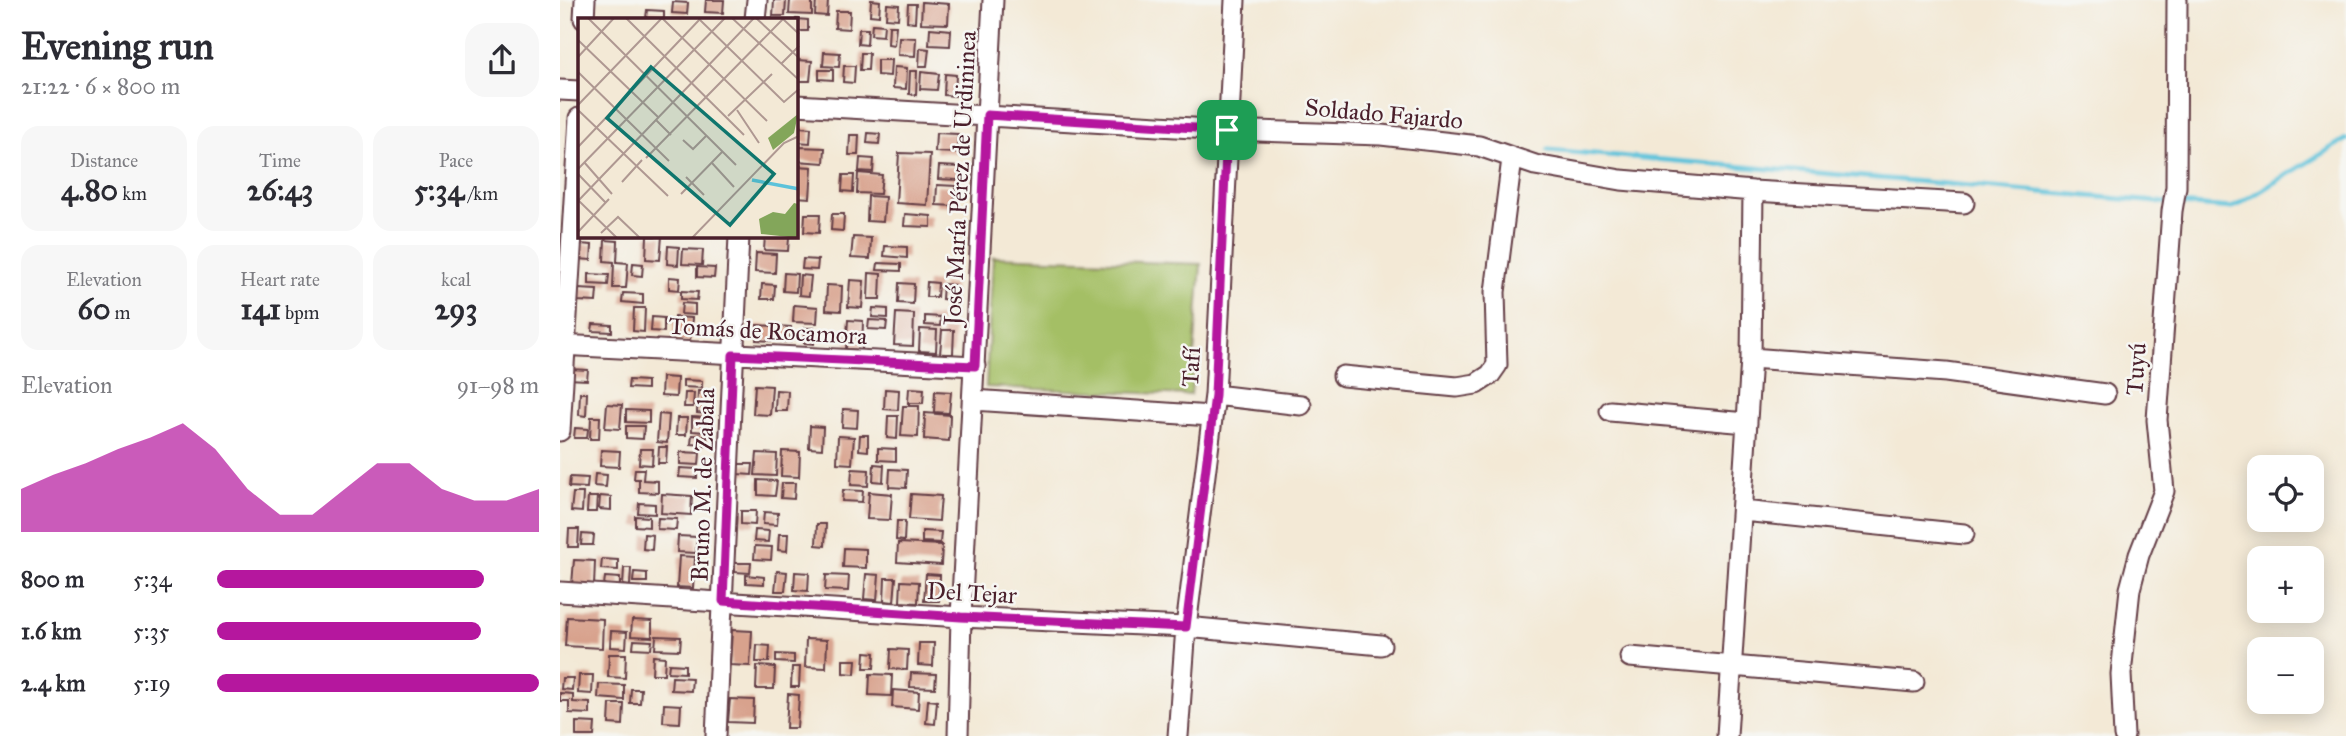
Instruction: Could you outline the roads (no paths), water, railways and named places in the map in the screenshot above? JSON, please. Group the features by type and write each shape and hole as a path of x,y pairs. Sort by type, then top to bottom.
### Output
{"street":[{"path":"584,18 585,0"},
{"path":"755,18 757,0"},
{"name":"José María Pérez de Urdininea","path":"957,736 993,0"},
{"name":"Tafí","path":"1178,736 1186,627 1215,395 1235,0"},
{"name":"Tuyú","path":"2124,736 2122,674 2130,589 2139,555 2164,491 2157,420 2176,187 2177,0"},
{"path":"560,90 578,91"},
{"name":"Soldado Fajardo","path":"798,104 1227,130 1393,137 1479,146 1535,165 1621,180 1964,203"},
{"path":"560,431 562,345 578,131"},
{"path":"1343,376 1457,387 1476,384 1490,375 1497,365 1495,292 1512,159"},
{"path":"1727,736 1751,358 1754,191"},
{"name":"Bruno M. de Zabala","path":"716,736 739,238"},
{"name":"Tomás de Rocamora","path":"562,345 975,366"},
{"path":"1751,358 1946,372 2105,394"},
{"path":"1215,395 1301,405"},
{"path":"973,400 1211,416"},
{"path":"1610,411 1747,423"},
{"path":"1743,511 1964,534"},
{"name":"Del Tejar","path":"560,592 961,617 1186,627 1381,645"},
{"path":"1630,657 1914,682"}],"waterway":[{"path":"2179,204 2232,208 2346,139"},
{"path":"1548,150 2169,203"}]}
